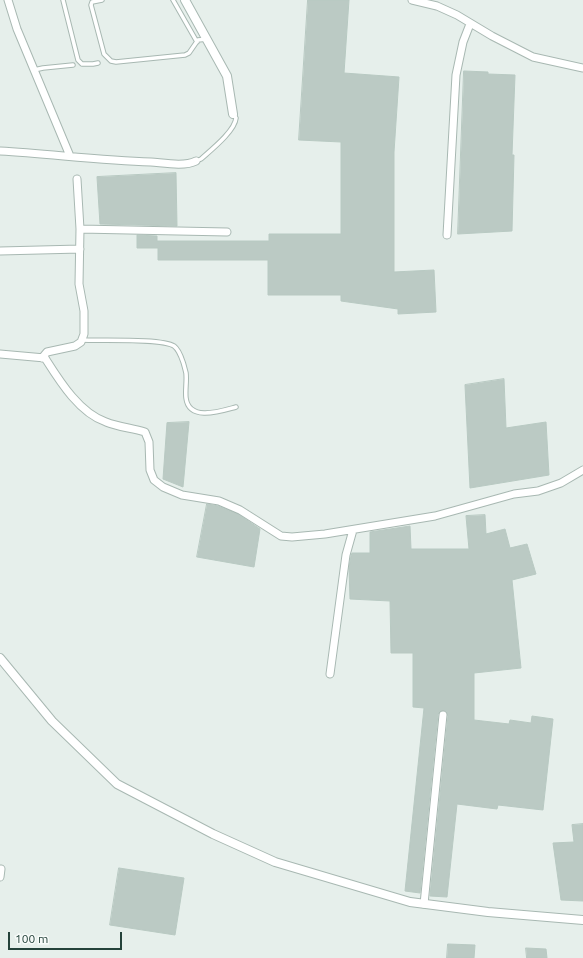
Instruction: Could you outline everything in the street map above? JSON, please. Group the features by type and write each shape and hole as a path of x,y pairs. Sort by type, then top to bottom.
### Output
{"street":[{"path":"9,0 17,29 70,156"},
{"path":"0,1 12,0"},
{"path":"185,0 227,76 233,114"},
{"path":"412,0 437,6 533,57 583,68"},
{"path":"447,235 456,76 463,42 470,24"},
{"path":"0,151 175,164 189,164 196,162"},
{"path":"42,358 48,352 75,346 81,342 84,334 84,312 79,284 80,229 77,179"},
{"path":"80,229 227,232"},
{"path":"0,251 80,249"},
{"path":"0,354 45,358 75,400 90,413 105,422 145,432 149,442 150,470 154,480 163,487 182,494 219,501 240,510 281,536 299,537 325,534 435,516 514,494 538,491 561,483 583,470"},
{"path":"330,674 346,555 353,530"},
{"path":"0,658 52,721 117,784 213,834 275,862 410,902 488,912 583,920"},
{"path":"424,904 443,715"},
{"path":"0,878 1,869"}],"lane":[{"path":"63,0 78,60 82,64 98,63"},
{"path":"102,0 92,2 91,5 104,54 111,61 185,55 189,53 198,40 207,39"},
{"path":"172,0 197,42"},
{"path":"34,70 73,65"},
{"path":"196,162 230,131 236,123 236,118 233,114"},
{"path":"82,340 154,342 173,345 182,358 186,374 186,399 190,408 194,412 217,412 236,407"}],"building":[{"path":"308,0 349,0 344,73 399,77 394,152 394,272 434,270 436,312 398,314 398,309 341,301 341,295 268,295 268,260 158,260 158,248 137,248 137,235 157,236 157,241 269,241 269,234 341,234 341,142 299,140"},
{"path":"464,71 515,75 512,155 514,155 512,231 458,234"},
{"path":"176,173 177,226 100,224 97,177"},
{"path":"504,379 506,428 546,422 549,475 470,488 465,385"},
{"path":"189,422 183,487 163,479 167,423"},
{"path":"207,504 218,506 238,514 260,529 254,567 197,557"},
{"path":"485,515 486,534 505,529 510,548 527,544 536,574 512,580 521,668 474,673 474,720 509,724 510,720 531,723 532,716 553,719 543,810 498,805 497,809 457,804 447,897 430,896 448,716 446,711 441,711 438,714 420,893 405,891 424,708 413,707 413,653 391,653 390,601 350,599 349,568 352,553 370,553 370,532 410,526 411,549 469,549 466,516"},
{"path":"583,824 583,901 561,900 553,843 574,842 572,825"},
{"path":"119,868 184,878 175,935 110,925"},
{"path":"448,944 475,945 474,958 447,958"},
{"path":"526,948 546,949 547,958 527,958"}]}
